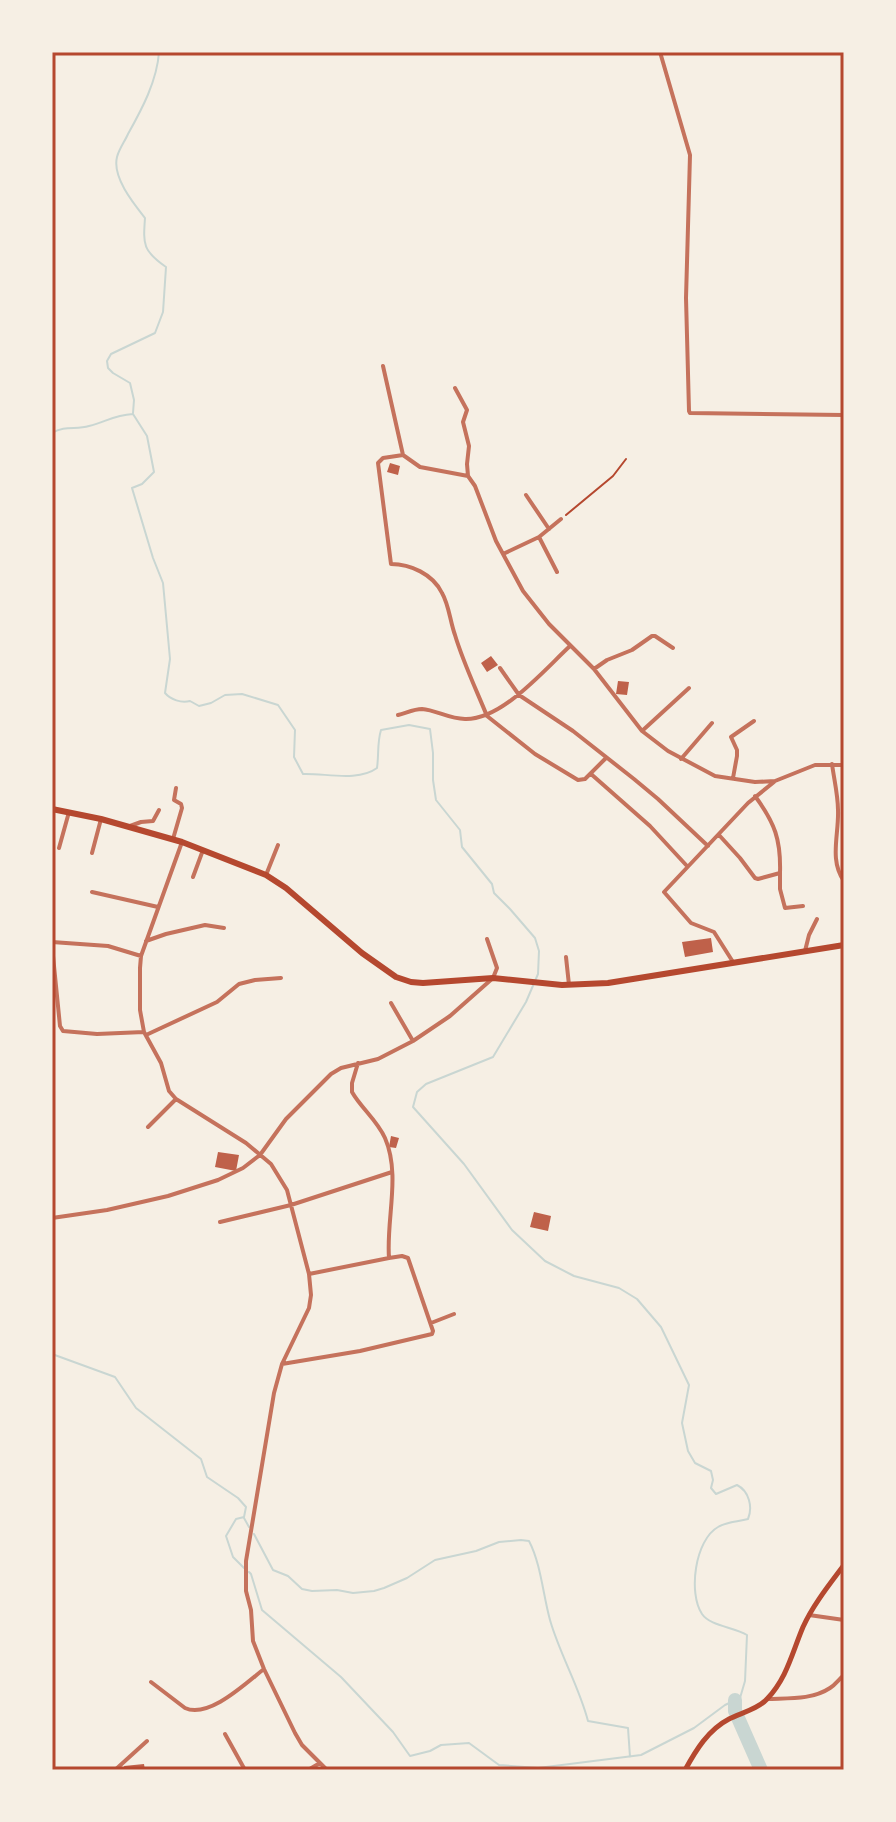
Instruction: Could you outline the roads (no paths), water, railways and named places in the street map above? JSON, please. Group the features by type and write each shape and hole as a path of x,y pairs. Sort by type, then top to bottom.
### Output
{"main road":[{"path":"52,809 173,839 266,875 286,888 362,953 403,980 423,983 493,978 569,985 639,978 844,945"},
{"path":"685,1770 706,1737 722,1723 767,1699 786,1672 809,1615 844,1565"}],"street":[{"path":"660,52 690,155 686,298 690,413 844,415"},
{"path":"383,366 403,455 420,467 468,476"},
{"path":"455,388 467,410 463,425 469,446 468,476 475,486 496,541 523,591 549,624 594,669 642,731 668,751 715,776 755,782 775,781"},
{"path":"403,455 383,458 378,463 389,560 391,564 419,570 443,593 455,637 487,716 535,754 578,780 585,779 606,758"},
{"path":"526,495 549,529"},
{"path":"503,554 539,537 561,519"},
{"path":"539,537 557,572"},
{"path":"594,669 652,636 673,648"},
{"path":"398,715 424,709 442,716 467,719 487,716 519,695 570,646"},
{"path":"500,668 519,695 573,731 658,799 708,846"},
{"path":"642,731 689,688"},
{"path":"733,779 737,750 731,737 754,721"},
{"path":"681,759 712,723"},
{"path":"832,764 838,810 835,861 844,881"},
{"path":"733,962 714,932 691,923 664,892 755,796 775,781 815,765 844,765"},
{"path":"590,774 650,826 687,866"},
{"path":"173,839 182,808 174,800 176,788"},
{"path":"755,796 768,814 777,836 784,907 803,906"},
{"path":"130,826 153,821 159,810"},
{"path":"59,848 69,812"},
{"path":"92,853 101,819"},
{"path":"719,835 755,878 780,873"},
{"path":"182,842 141,956 140,1010 145,1033 161,1063 169,1091 176,1099 238,1137 271,1164 279,1176 287,1190 309,1274 309,1308 282,1364 274,1393 246,1561 246,1591 253,1641 264,1669 302,1745 327,1770"},
{"path":"266,875 278,845"},
{"path":"193,877 203,850"},
{"path":"92,892 158,907"},
{"path":"805,951 817,919"},
{"path":"146,941 205,925 224,928"},
{"path":"52,1218 107,1210 196,1188 243,1168 260,1155 286,1119 322,1081 341,1068 378,1059 413,1041 450,1016 493,978 497,968 487,939"},
{"path":"141,956 108,946 52,944 53,980 63,1031 145,1033 217,1002 239,984 281,978"},
{"path":"566,957 569,985"},
{"path":"391,1003 413,1041"},
{"path":"358,1063 352,1092 378,1125 391,1159 389,1258"},
{"path":"148,1127 176,1099"},
{"path":"220,1222 291,1205 392,1172"},
{"path":"282,1364 360,1351 432,1334 433,1328 408,1258 389,1258 309,1274"},
{"path":"431,1323 454,1314"},
{"path":"809,1615 844,1620"},
{"path":"151,1682 185,1708 198,1711 222,1701 264,1669"},
{"path":"767,1699 815,1695 833,1686 844,1675"},
{"path":"225,1734 245,1770"},
{"path":"115,1770 147,1741"},
{"path":"308,1770 320,1763"}],"waterway":[{"path":"133,413 130,383 113,373 107,361 111,354 155,333 163,312 166,267 146,247 145,218 125,189 116,165 119,151 152,84 159,52"},
{"path":"52,433 133,414 147,436 154,472 142,484 132,488 163,583 170,659 167,695 199,706 225,695 242,694 278,705 295,730 294,757 303,774 361,775 377,768 381,730 409,725 430,729 436,800 460,830 462,847 492,884 494,893 535,938 539,951 538,974 526,1002 493,1057 426,1084 417,1092 413,1107 464,1164 512,1230 545,1261 574,1276 619,1288 637,1299 661,1327 689,1385 682,1423 688,1451 695,1463 711,1471 711,1488 716,1494 737,1485 749,1500 748,1519 722,1525 710,1534 699,1555 695,1581 695,1593 702,1614 716,1624 747,1635 745,1681 740,1698 694,1728 641,1755 538,1768 499,1765 469,1743 441,1745 410,1756 393,1732 341,1677 262,1610 249,1572"},
{"path":"52,1354 115,1377 136,1408 201,1459 207,1477 238,1498 246,1507 244,1517 236,1519 226,1536 233,1557 244,1568"},
{"path":"244,1518 249,1527"},
{"path":"254,1534 273,1570 288,1576 302,1589 353,1593 384,1588 435,1560 476,1551 499,1542 529,1541 554,1633 588,1721 628,1728 630,1757"},
{"path":"735,1700 735,1711 761,1770"}]}
